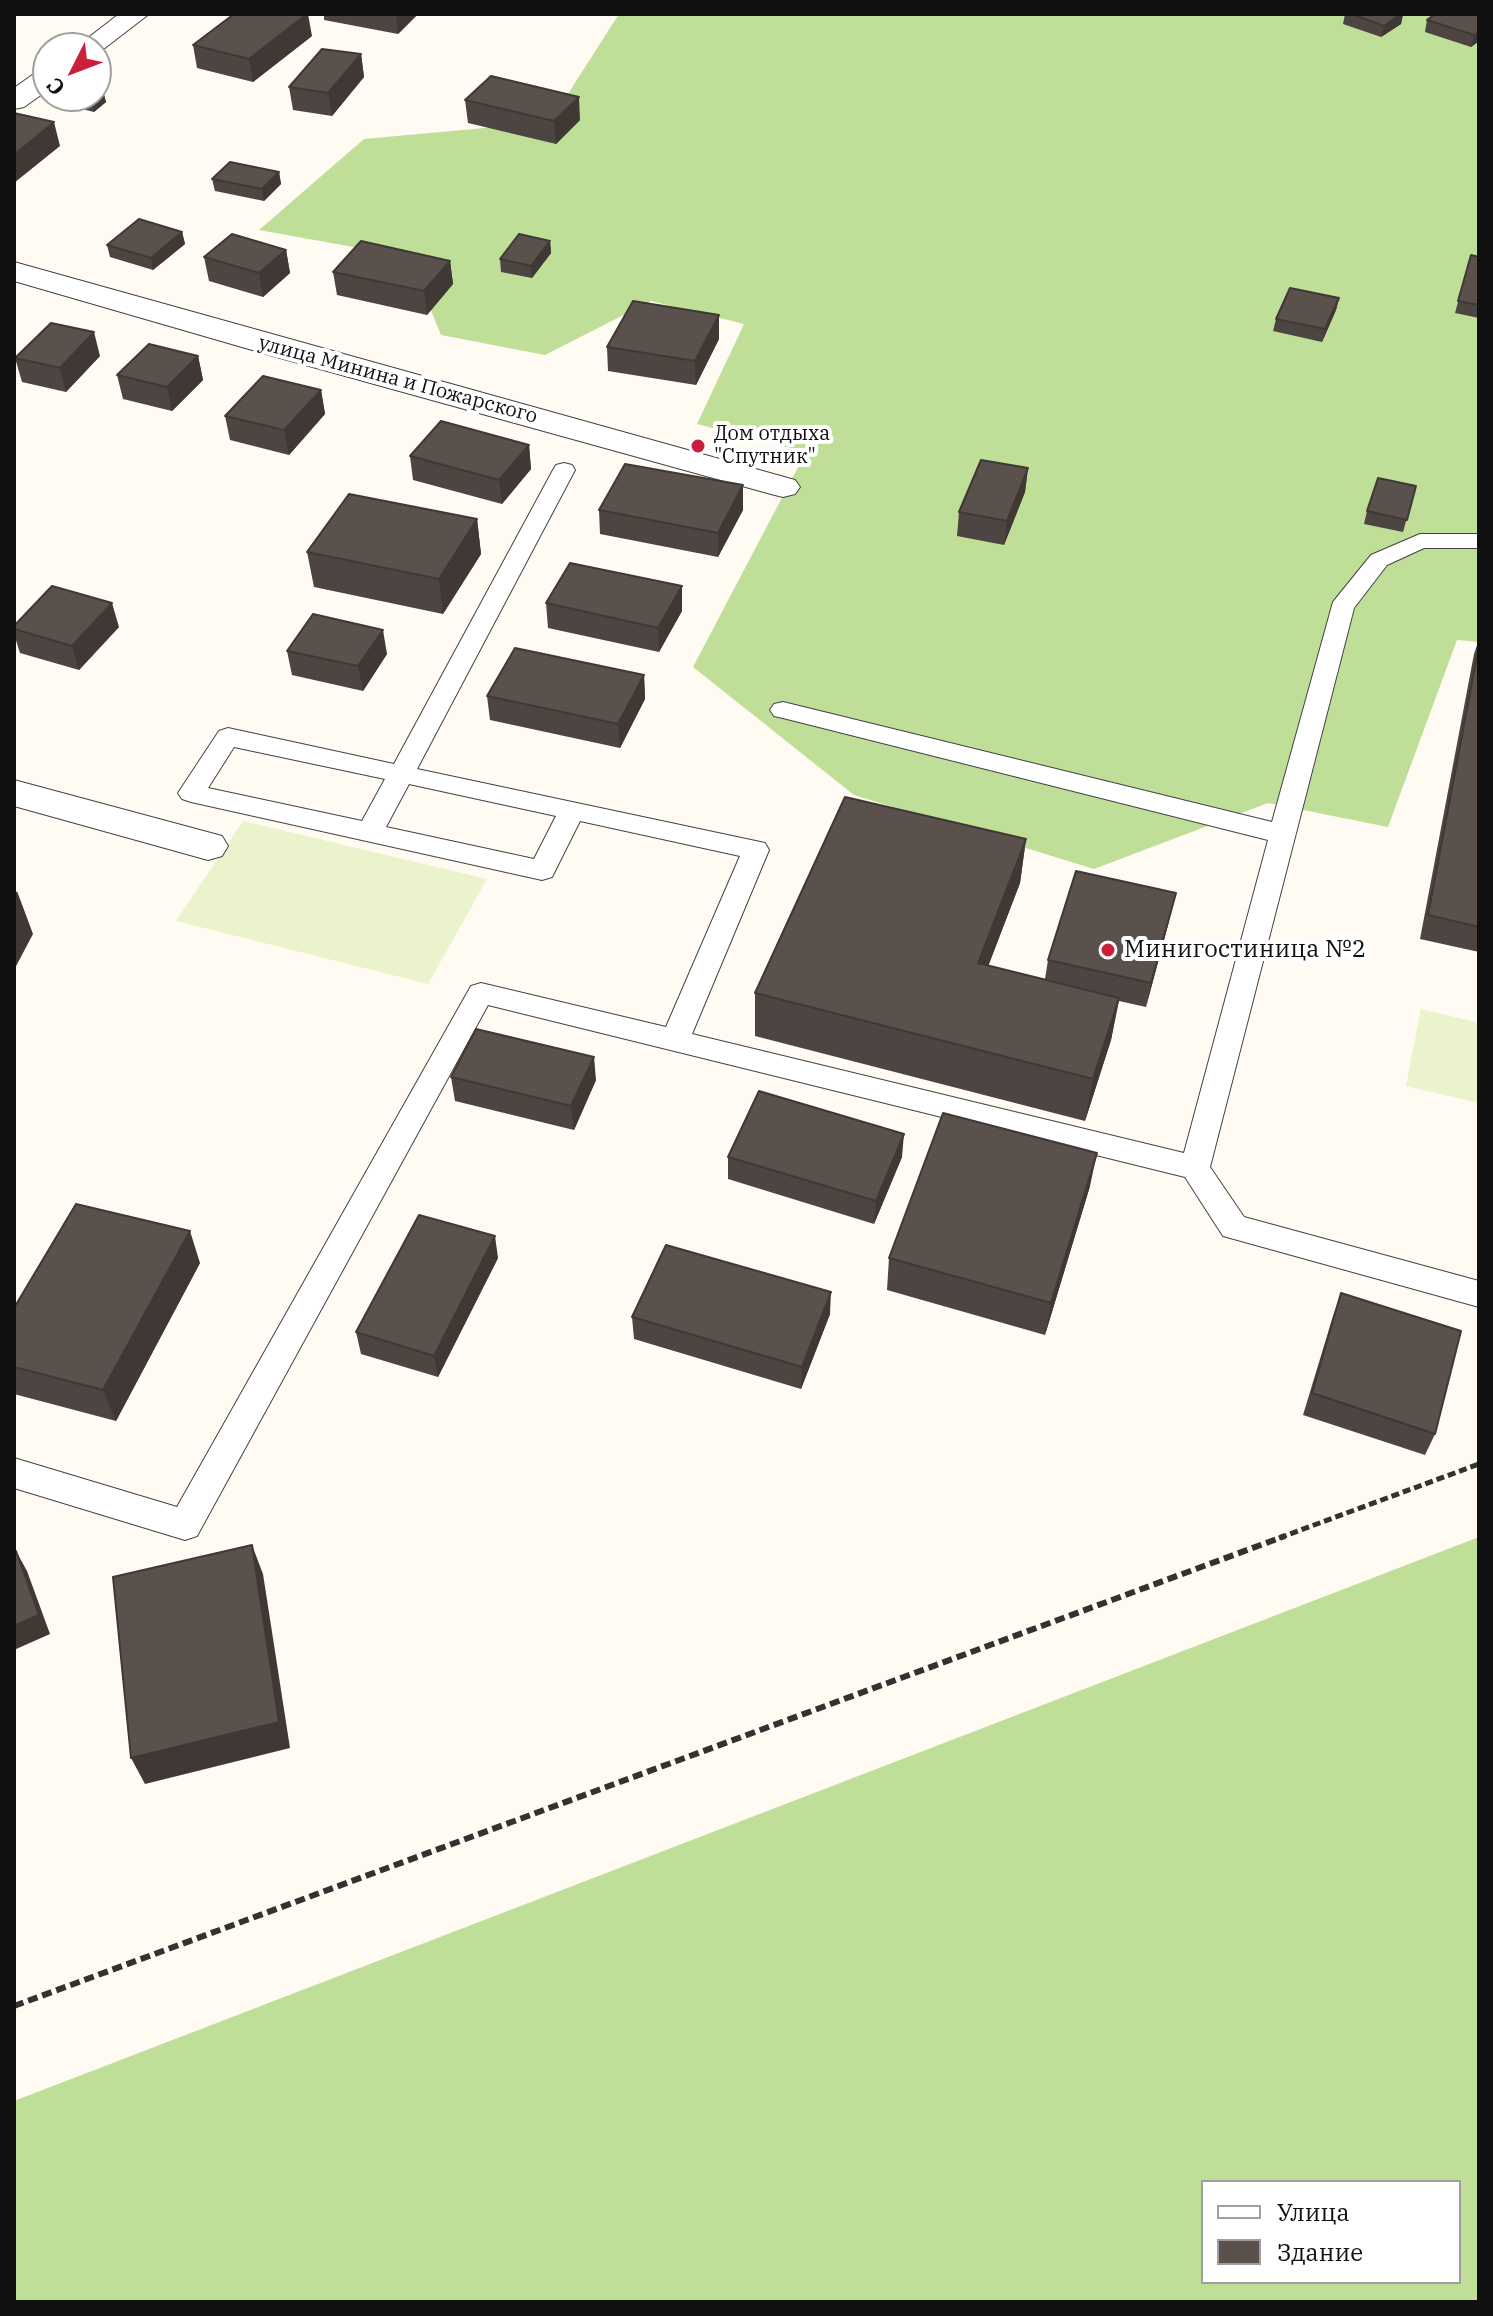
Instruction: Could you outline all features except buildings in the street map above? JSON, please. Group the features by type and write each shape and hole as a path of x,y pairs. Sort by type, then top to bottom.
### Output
{"street":[{"path":"111,32 136,14"},
{"path":"14,101 32,88"},
{"name":"улица Минина и Пожарского","path":"14,271 783,487"},
{"path":"14,793 208,846"}],"lane":[{"path":"370,832 564,470"},
{"path":"1195,1168 1342,607 1379,560 1420,541 1479,541"},
{"path":"783,710 1282,834"},
{"path":"572,810 542,870 191,793 228,737 572,810 756,850 675,1040"},
{"path":"14,1473 185,1525 481,993 1195,1168 1234,1227 1479,1294"}],"path":[{"path":"14,2006 1479,1464"}],"green space":[{"path":"619,14 1479,14 1479,642 1457,640 1388,827 1268,803 1094,869 854,795 693,667 806,452 697,424 744,324 651,301 545,355 441,335 409,257 259,230 364,139 550,122"},
{"path":"243,821 487,879 428,984 176,921"},
{"path":"1421,1009 1479,1023 1479,1103 1406,1086"},
{"path":"1479,1537 1479,2302 14,2302 14,2101"}],"place":[{"name":"Дом отдыха \"Спутник\"","path":"698,446"},
{"name":"Минигостиница №2","path":"1108,950"}]}
